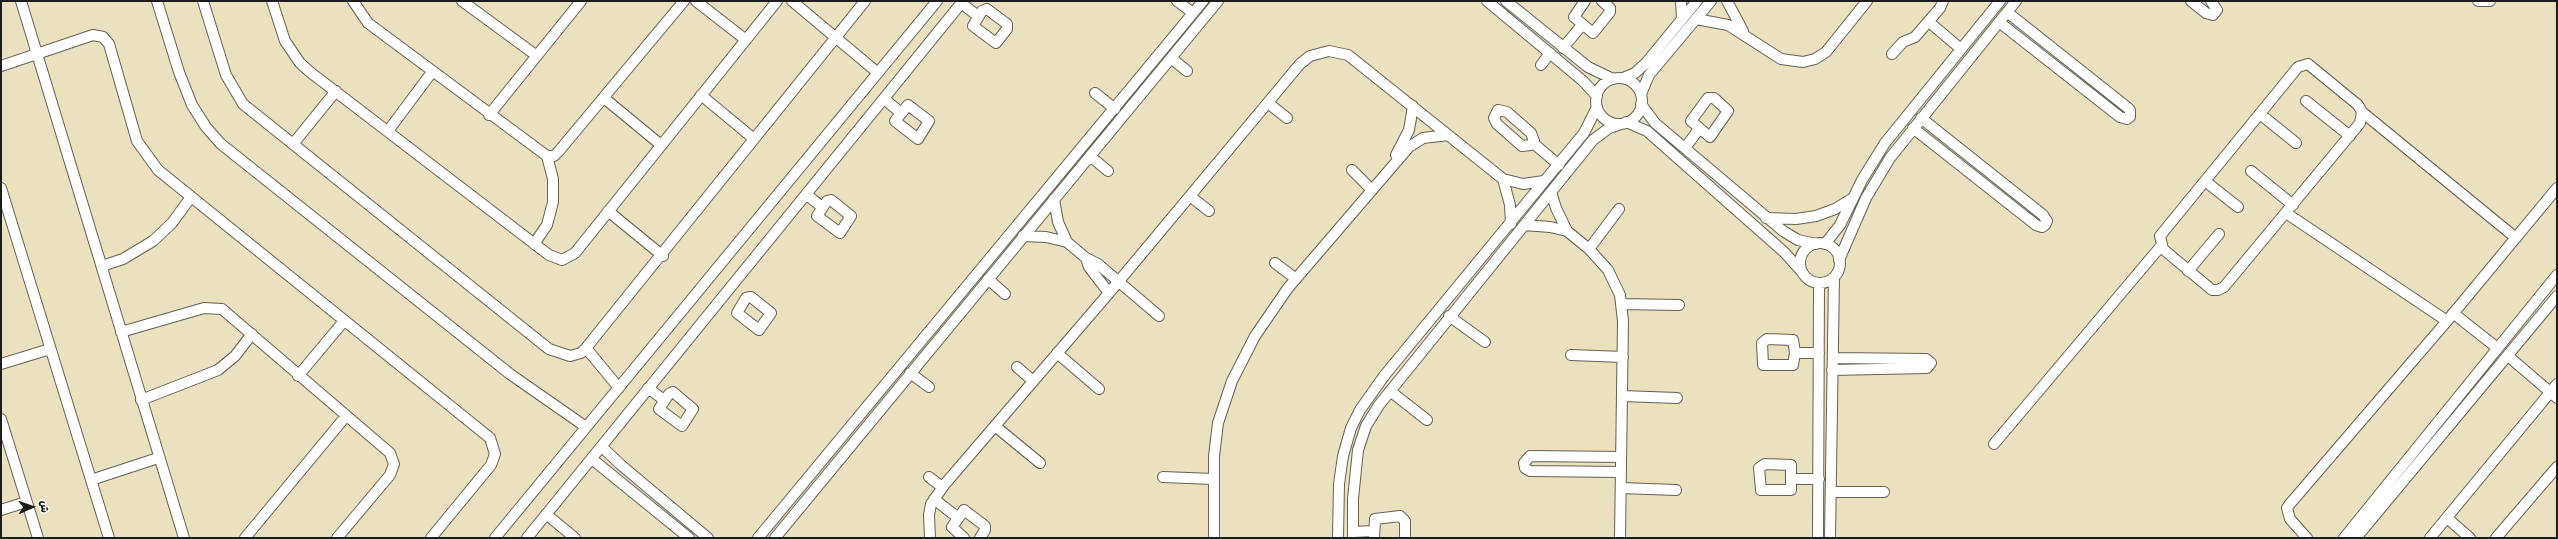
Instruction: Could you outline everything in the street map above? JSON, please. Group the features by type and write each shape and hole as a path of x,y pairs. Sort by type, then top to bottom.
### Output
{"street":[{"path":"21,1 102,266 158,458 184,538"},
{"path":"158,1 179,72 192,105 206,127 221,144 510,374 586,427"},
{"path":"203,1 226,75 233,90 252,111 549,349 570,356 581,353 586,348 663,256 754,139 865,1"},
{"path":"272,1 280,29 292,52 305,67 553,258 567,259 575,253 777,1"},
{"path":"353,1 368,23 489,115 546,156 554,156 560,151 684,1"},
{"path":"462,1 537,56"},
{"path":"696,1 746,40"},
{"path":"792,1 878,73"},
{"path":"495,538 936,1"},
{"path":"1178,1 1193,13"},
{"path":"758,538 932,330 1203,1"},
{"path":"775,538 1218,1"},
{"path":"1486,1 1587,84 1597,96"},
{"path":"1506,1 1563,48 1594,71 1632,82 1655,123 1766,218 1790,236 1833,248 1839,260"},
{"path":"1585,1 1574,17 1590,32 1596,30 1610,11 1602,1"},
{"path":"1681,1 1682,19"},
{"path":"1405,538 1405,521 1400,516 1376,518 1374,520 1374,534 1353,535 1353,499 1358,450 1372,415 1449,316 1593,140 1609,128 1624,123 1638,113 1646,80 1652,64 1682,19 1697,1"},
{"path":"1338,538 1338,499 1342,456 1351,428 1360,410 1384,376 1511,224 1584,133 1597,106 1597,96 1604,83 1652,64 1696,19 1711,1"},
{"path":"1727,1 1744,33"},
{"path":"1696,19 1720,22 1744,33 1781,59 1796,62 1809,61 1826,52 1867,1"},
{"path":"1892,54 1903,42 1915,37 1929,22 1943,1"},
{"path":"1802,272 1800,263 1802,254 1808,247 1821,244 1840,225 1853,198 1885,142 2000,1"},
{"path":"1830,538 1834,277 1838,269 1839,260 1874,184 1890,158 2016,1"},
{"path":"2191,1 2206,13 2213,15 2217,10 2211,1"},
{"path":"2478,1 2490,1"},
{"path":"489,115 537,56 578,2"},
{"path":"526,538 592,460 648,388 807,195 962,2 978,16"},
{"path":"1999,22 2120,117 2127,119 2130,117 2130,110 2007,12"},
{"path":"1929,22 1961,48"},
{"path":"1563,48 1582,25"},
{"path":"1,66 93,35 98,35 107,40 143,152 158,170 490,438 495,454 491,465 431,538"},
{"path":"930,538 928,514 934,499 942,487 1109,293 1305,60 1316,53 1329,50 1348,55 1503,179 1523,184 1544,182"},
{"path":"1541,65 1550,53"},
{"path":"1171,58 1187,71"},
{"path":"2362,112 2360,123 2350,136 2221,289 2212,290 2161,246 2159,240 2161,233 2298,67 2305,64 2315,67 2358,105 2362,112 2516,238"},
{"path":"388,131 432,72"},
{"path":"1138,79 1147,87"},
{"path":"2092,96 2100,86"},
{"path":"293,144 336,91"},
{"path":"1095,94 1115,109"},
{"path":"701,95 754,139"},
{"path":"604,98 661,145"},
{"path":"884,99 900,112"},
{"path":"1918,100 1929,108"},
{"path":"2306,101 2350,136"},
{"path":"1268,103 1287,118"},
{"path":"1393,164 1394,157 1409,130 1413,106"},
{"path":"1597,106 1606,120 1624,123 1647,131 1784,252 1811,280 1818,282 1827,281 1834,277"},
{"path":"2260,114 2296,143"},
{"path":"1913,128 2008,204 2036,224 2042,227 2045,225 2046,218 1921,118"},
{"path":"1685,148 1699,130"},
{"path":"1584,133 1593,140"},
{"path":"1214,538 1213,479 1217,428 1230,386 1259,330 1296,279 1393,164 1417,140 1448,135"},
{"path":"1533,143 1558,165"},
{"path":"534,244 547,225 553,202 553,179 546,156"},
{"path":"1090,156 1108,171"},
{"path":"1352,170 1371,189"},
{"path":"2252,171 2289,209 2447,321"},
{"path":"1503,179 1510,201 1511,224"},
{"path":"2205,181 2238,207"},
{"path":"1,188 109,538"},
{"path":"2307,538 2290,519 2287,508 2289,505 2447,321 2557,188"},
{"path":"1551,192 1557,212 1567,231"},
{"path":"2008,204 2016,194"},
{"path":"807,195 822,207"},
{"path":"1190,196 1209,211"},
{"path":"102,266 123,259 153,241 172,223 191,197"},
{"path":"1766,218 1786,220 1816,216 1835,209 1853,198"},
{"path":"1054,199 1058,222 1067,242"},
{"path":"1589,249 1619,209"},
{"path":"608,211 663,256"},
{"path":"1524,225 1550,226 1567,231 1589,249 1613,278 1622,304 1620,538"},
{"path":"2188,270 2219,234"},
{"path":"1023,236 1046,236 1067,242 1086,258 1094,261 1119,281 1159,316"},
{"path":"1994,444 2161,246"},
{"path":"1086,258 1089,267 1109,293"},
{"path":"1275,263 1296,279"},
{"path":"2344,538 2496,347 2557,275"},
{"path":"988,279 1005,294"},
{"path":"1818,282 1818,538"},
{"path":"727,292 742,304"},
{"path":"2356,538 2557,296"},
{"path":"1622,304 1679,305"},
{"path":"121,332 213,307 222,309 298,376 390,453 394,464 390,475 337,538"},
{"path":"2453,313 2496,347"},
{"path":"1449,316 1485,342"},
{"path":"298,376 344,321"},
{"path":"932,330 940,337"},
{"path":"141,400 218,370 235,356 252,334"},
{"path":"586,348 618,388"},
{"path":"1,364 50,349"},
{"path":"1057,353 1099,389"},
{"path":"1795,353 1819,353"},
{"path":"1571,355 1622,357"},
{"path":"2508,356 2554,395"},
{"path":"1832,370 1903,364 1833,358"},
{"path":"1017,367 1033,381"},
{"path":"910,373 929,387"},
{"path":"2430,538 2554,395 2557,384"},
{"path":"648,388 664,400"},
{"path":"1390,391 1428,420"},
{"path":"1622,396 1677,398"},
{"path":"245,538 346,416"},
{"path":"1,419 38,538"},
{"path":"995,426 1040,463"},
{"path":"602,446 621,465 708,538"},
{"path":"1621,457 1530,456 1524,463 1525,468 1530,471 1621,472"},
{"path":"1558,456 1558,471"},
{"path":"91,480 158,458"},
{"path":"592,460 689,538"},
{"path":"611,475 621,465"},
{"path":"2496,538 2557,467"},
{"path":"929,477 942,487"},
{"path":"1163,477 1213,479"},
{"path":"1793,479 1819,479"},
{"path":"1621,488 1676,490"},
{"path":"1831,492 1884,492"},
{"path":"934,499 957,517"},
{"path":"1,510 26,502"},
{"path":"964,538 952,529 952,525 957,517 966,510 984,524 986,529 980,538"},
{"path":"546,514 575,538"},
{"path":"2447,518 2470,538"}]}
